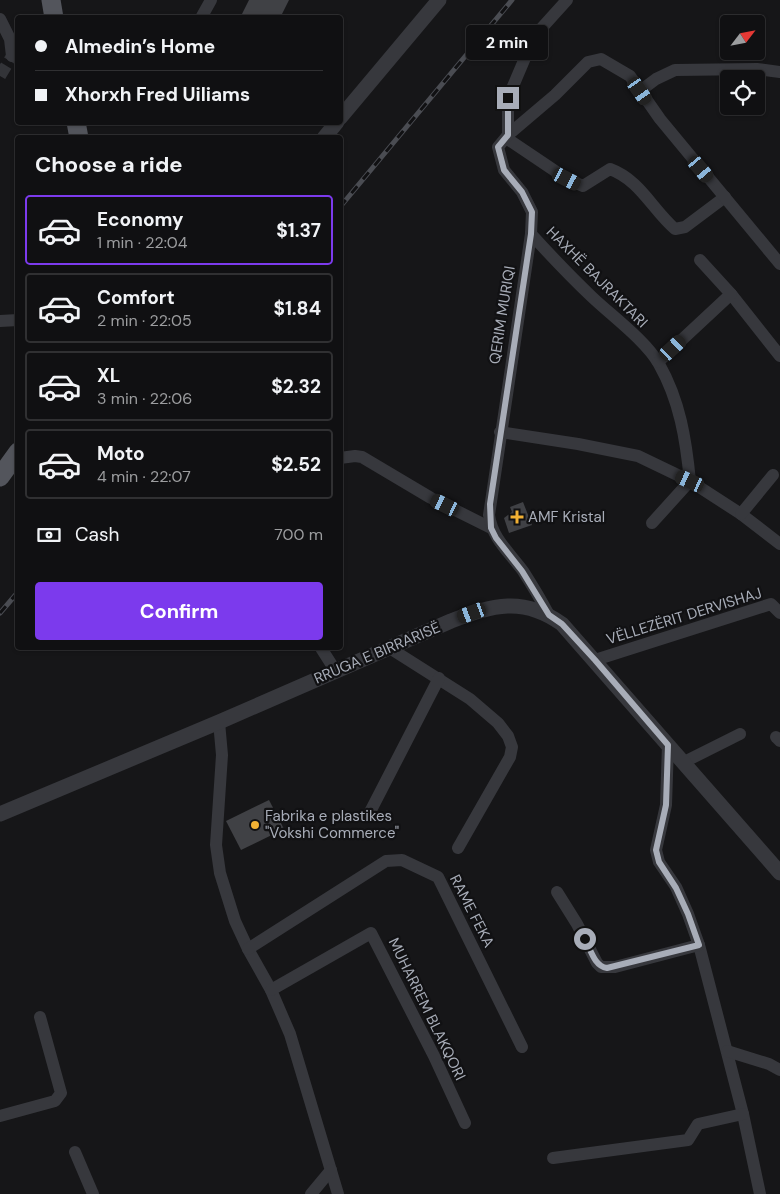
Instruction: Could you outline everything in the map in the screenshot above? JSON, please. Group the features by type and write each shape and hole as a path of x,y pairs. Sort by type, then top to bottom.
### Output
{"main road":[{"path":"51,0 54,15"},
{"path":"0,477 15,456"}],"street":[{"path":"203,15 211,0"},
{"path":"343,114 439,0"},
{"path":"507,136 508,98 525,58 539,31 567,0"},
{"path":"0,20 9,40 12,56"},
{"path":"507,136 556,95 588,62 601,59 630,76 660,119 780,264"},
{"path":"640,91 656,79 675,70 757,69 780,72"},
{"path":"326,135 335,125"},
{"path":"507,136 567,179 583,186 610,169 618,172 645,193 675,229 685,227 724,197"},
{"name":"QERIM MURIQI","path":"491,528 490,504 531,234 532,212 522,192 504,170 498,147 507,136"},
{"name":"HAXHË BAJRAKTARI","path":"531,234 579,285 628,330 658,362 671,387 680,414 690,481"},
{"path":"700,260 731,294 780,356"},
{"path":"658,362 731,294"},
{"path":"0,321 15,320"},
{"path":"500,432 578,444 638,456 690,481 741,514 780,544"},
{"path":"343,458 362,457 431,498 491,528 496,538 522,571 549,615"},
{"path":"741,514 773,475"},
{"path":"652,523 690,481"},
{"name":"VËLLEZËRIT DERVISHAJ","path":"595,660 771,604 780,613"},
{"name":"RRUGA E BIRRARISË","path":"0,814 220,722 335,670 451,621 488,608 518,606 535,609 549,615 562,624 779,870"},
{"path":"388,647 470,699 498,723 508,736 512,747 510,757 458,848"},
{"path":"321,650 335,670"},
{"path":"370,812 439,678"},
{"path":"220,722 222,755 216,845 220,873 235,921 271,990 290,1034 338,1194"},
{"path":"684,762 740,734"},
{"path":"668,745 666,805 656,850 659,862 676,888 688,914 699,945 743,1114 760,1194"},
{"name":"RAME FEKA","path":"248,949 386,861 402,860 438,877 522,1047"},
{"path":"557,892 601,967 615,967 699,945"},
{"name":"MUHARREM BLAKQORI","path":"271,990 371,932 434,1056 464,1123"},
{"path":"0,1116 55,1100 61,1093 40,1017"},
{"path":"727,1051 769,1064 780,1070"},
{"path":"553,1158 688,1140 698,1124 743,1114"},
{"path":"75,1152 93,1194"},
{"path":"311,1194 331,1170"}],"building":[{"path":"249,0 289,0 282,15 242,14"},
{"name":"AMF Kristal","path":"523,502 532,525 509,533 504,518 512,512 510,507"},
{"name":"Fabrika e plastikes \"Vokshi Commerce\"","path":"269,800 284,829 241,850 226,821"}],"tunnel":[{"path":"0,76 12,56"}],"railway":[{"path":"343,203 512,0"},
{"path":"0,613 15,596"}],"place":[{"name":"AMF Kristal","path":"517,517"},
{"name":"Fabrika e plastikes \"Vokshi Commerce\"","path":"255,825"}],"route":[{"path":"508,98 508,135 498,147 504,170 522,192 532,212 531,234 490,504 491,528 496,538 532,586 549,615 562,624 595,660 668,745 666,805 656,850 659,862 676,888 688,914 699,945 607,968 601,967 597,963 585,939"}]}
